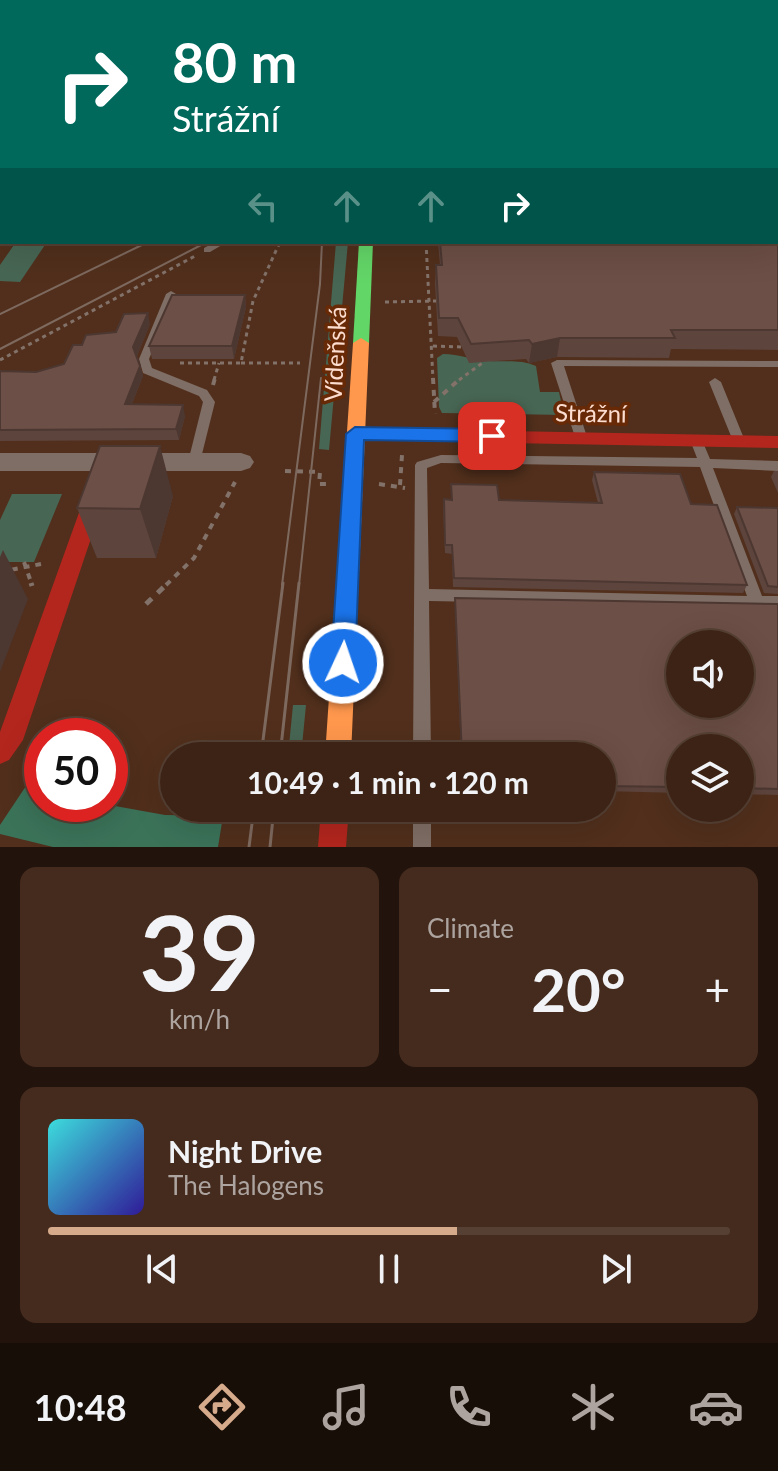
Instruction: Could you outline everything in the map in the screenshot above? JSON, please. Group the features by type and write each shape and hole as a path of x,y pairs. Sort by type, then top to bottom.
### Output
{"main road":[{"name":"Vídeňská","path":"339,742 366,244"},
{"name":"Strážní","path":"355,434 778,442"},
{"path":"0,751 10,740 107,462"},
{"path":"332,847 334,822"}],"street":[{"path":"0,462 194,462 241,467"}],"lane":[{"path":"207,250 218,244"},
{"path":"184,301 170,297 144,359 147,370 203,393 209,402 194,462"},
{"path":"581,437 571,397 566,392 557,363 778,364"},
{"path":"715,382 739,441"},
{"path":"696,439 757,602"},
{"path":"422,742 421,465 441,459 778,466"},
{"path":"421,595 778,602"},
{"path":"422,822 422,847"}],"path":[{"path":"241,363 250,301 279,244"},
{"path":"426,244 435,416"},
{"path":"0,360 207,250"},
{"path":"362,302 436,301"},
{"path":"433,346 462,347"},
{"path":"434,402 485,361"},
{"path":"180,363 300,363"},
{"path":"146,604 194,558 241,467"},
{"path":"0,572 50,561"}],"green space":[{"path":"15,244 46,244 20,282 0,281 0,265"},
{"path":"336,244 348,244 329,450 319,449"},
{"path":"443,354 536,366 540,392 559,392 564,415 442,413 439,407 437,358"},
{"path":"12,494 62,494 34,562 0,562 0,520"},
{"path":"293,705 306,705 302,742 289,742"},
{"path":"24,789 24,822 128,822 128,808 160,814 160,822 222,822 218,847 53,847 0,834 0,825"}],"building":[{"path":"440,244 778,244 778,330 671,330 675,338 560,338 532,344 529,340 471,344 458,318 439,318 436,265 442,265"},
{"path":"172,295 245,295 232,346 149,346"},
{"path":"148,313 133,347 140,366 125,404 183,405 176,429 0,430 0,371 36,372 64,364 73,345 82,345 86,335 116,332 124,314"},
{"path":"100,446 160,446 140,509 77,508"},
{"path":"594,472 680,474 691,504 717,505 747,585 454,578 452,545 445,545 444,499 452,500 451,484 497,485 499,500 602,503"},
{"path":"737,507 778,508 778,587 768,586"},
{"path":"455,598 778,604 778,789 754,788 754,734 666,734 666,787 616,786 616,742 461,742"}],"tram line":[{"path":"0,314 144,244"},
{"path":"0,349 203,244"},
{"path":"282,585 320,284 322,244"},
{"path":"299,585 321,378"},
{"path":"263,742 283,583"},
{"path":"282,742 299,583"},
{"path":"249,847 252,822"},
{"path":"270,847 273,822"}],"traffic: fast":[{"path":"361,343 366,244"}],"traffic: slow":[{"path":"339,742 361,343"}],"traffic: jam":[{"path":"355,434 778,442"},
{"path":"0,751 10,740 99,485"},
{"path":"332,847 334,822"}],"route":[{"path":"343,663 355,434 492,436"}]}
